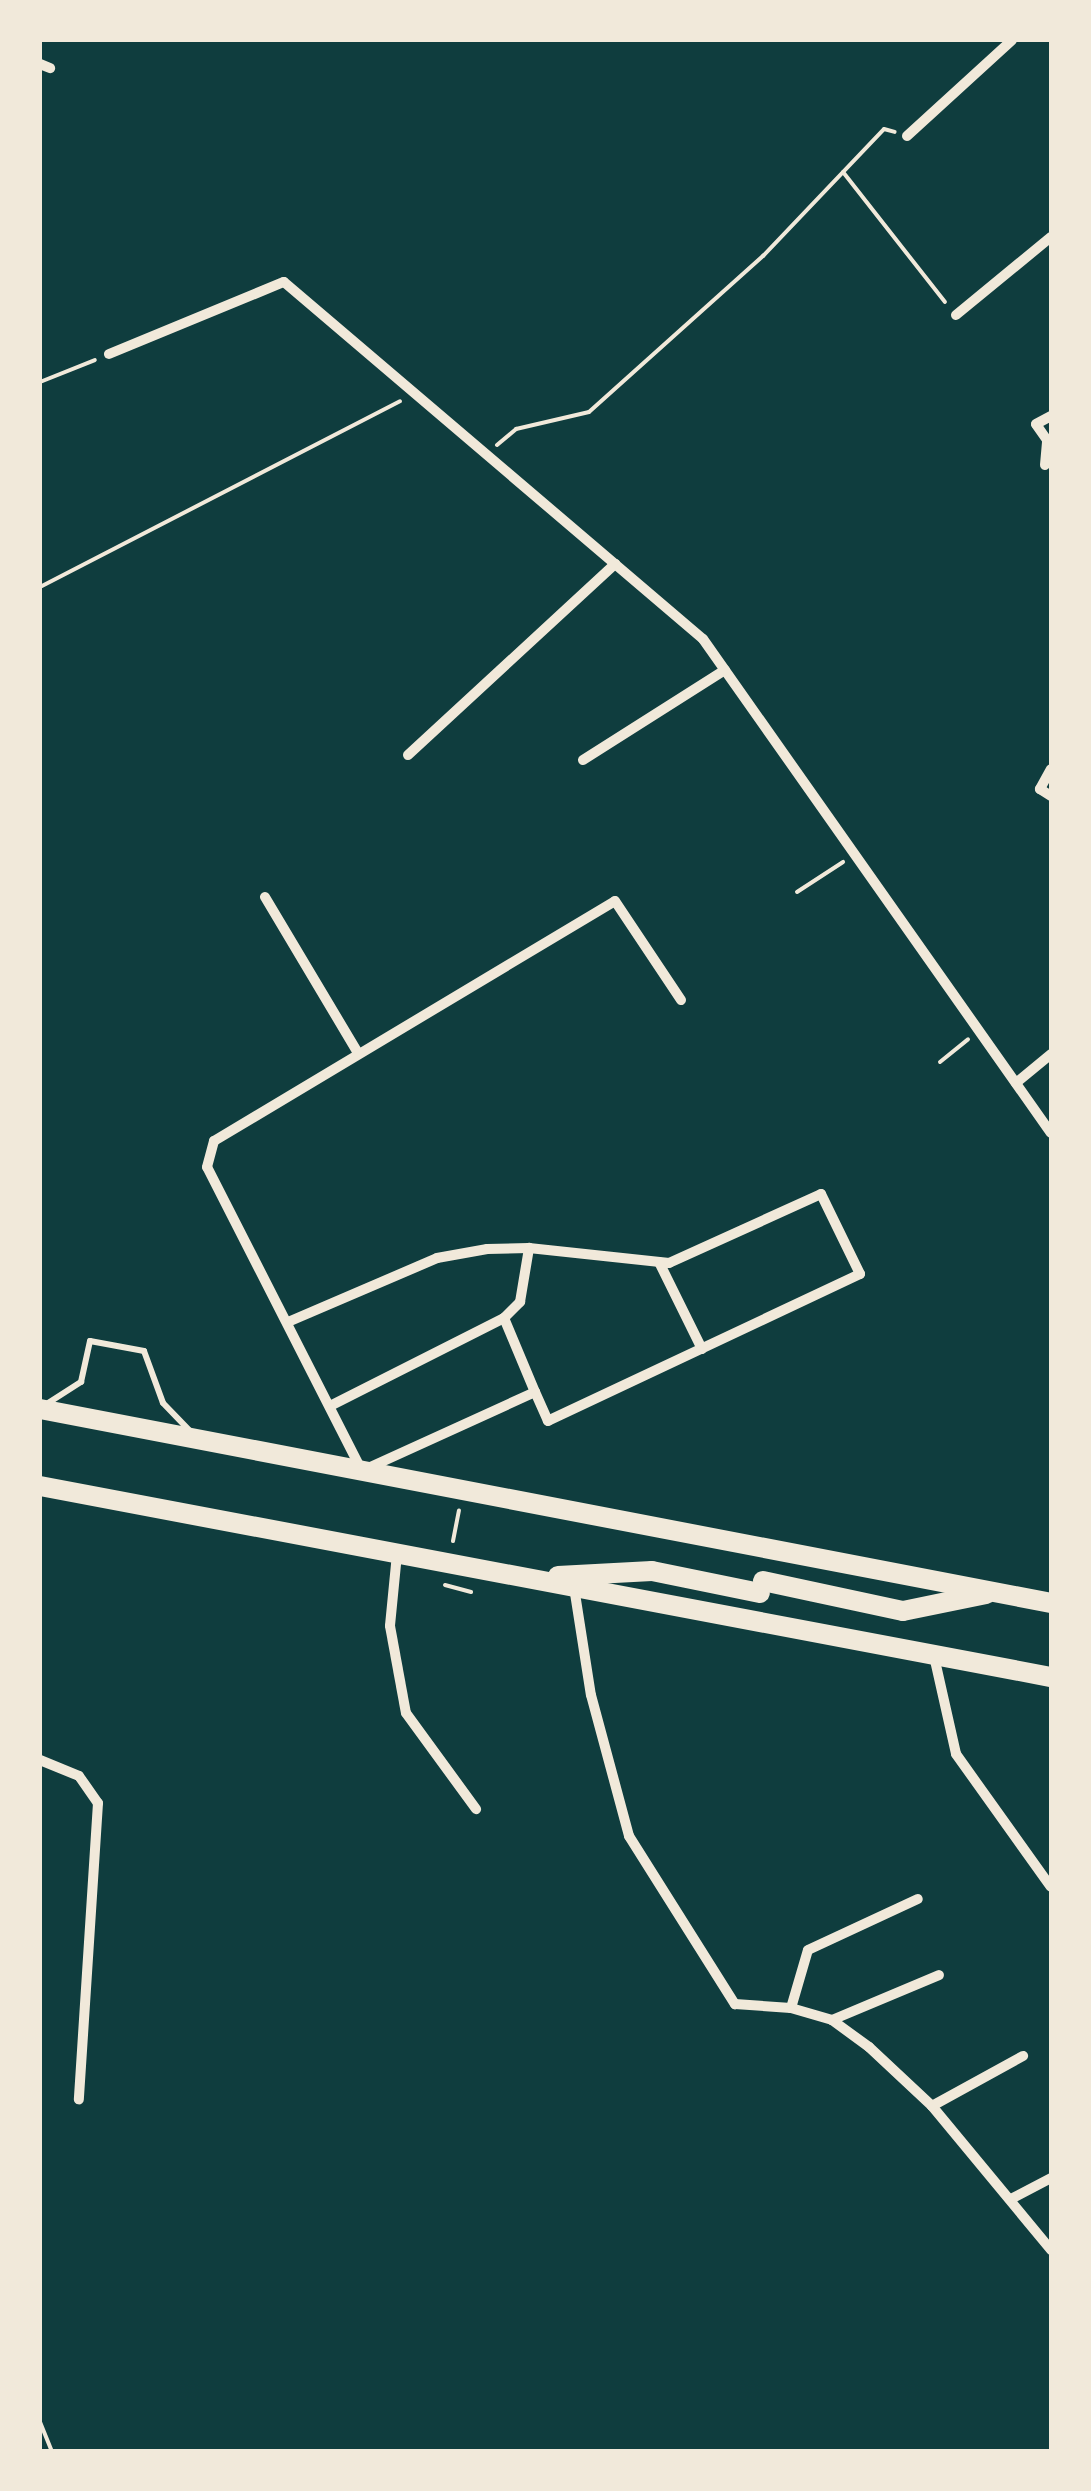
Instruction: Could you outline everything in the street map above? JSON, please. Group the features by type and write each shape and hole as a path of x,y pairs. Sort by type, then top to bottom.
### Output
{"highway":[{"path":"40,1409 1051,1603"},
{"path":"40,1486 1051,1677"},
{"path":"753,1621 770,1549"},
{"path":"526,1578 652,1571 903,1610 995,1592"}],"street":[{"path":"907,136 1012,40"},
{"path":"956,315 1051,237"},
{"path":"109,354 284,282 703,639 1051,1133"},
{"path":"1045,465 1046,440 1036,424 1051,416"},
{"path":"408,755 615,564"},
{"path":"583,760 725,670"},
{"path":"1051,768 1040,788 1051,796"},
{"path":"265,898 358,1054"},
{"path":"535,1392 362,1471 207,1168 208,1153 214,1141 234,1127 615,902 681,1000"},
{"path":"1016,1083 1051,1054"},
{"path":"288,1322 437,1258 486,1249 529,1248 659,1262 682,1258 820,1194 860,1274 548,1420 504,1318"},
{"path":"330,1406 504,1318 520,1302 529,1248"},
{"path":"659,1262 702,1349"},
{"path":"397,1554 390,1626 406,1713 476,1809"},
{"path":"574,1587 591,1695 629,1836 736,2004 790,2008 832,2020 869,2047 932,2106 1051,2250"},
{"path":"934,1655 956,1754 1051,1887"},
{"path":"40,1760 78,1776 98,1803 79,2099"},
{"path":"790,2008 808,1950 918,1899"},
{"path":"832,2020 939,1975"},
{"path":"932,2106 1023,2056"},
{"path":"1011,2199 1051,2178"}],"lane":[{"path":"40,1409 81,1382 90,1342 144,1351 164,1403 197,1439"}],"path":[{"path":"486,454 516,429 590,412 763,256 884,128 907,136"},
{"path":"843,172 956,315"},
{"path":"40,382 109,354"},
{"path":"40,587 414,394"},
{"path":"797,892 856,854"},
{"path":"940,1062 980,1030"},
{"path":"452,1548 459,1510"},
{"path":"448,1568 444,1587 471,1592"},
{"path":"40,2422 52,2451"}]}
